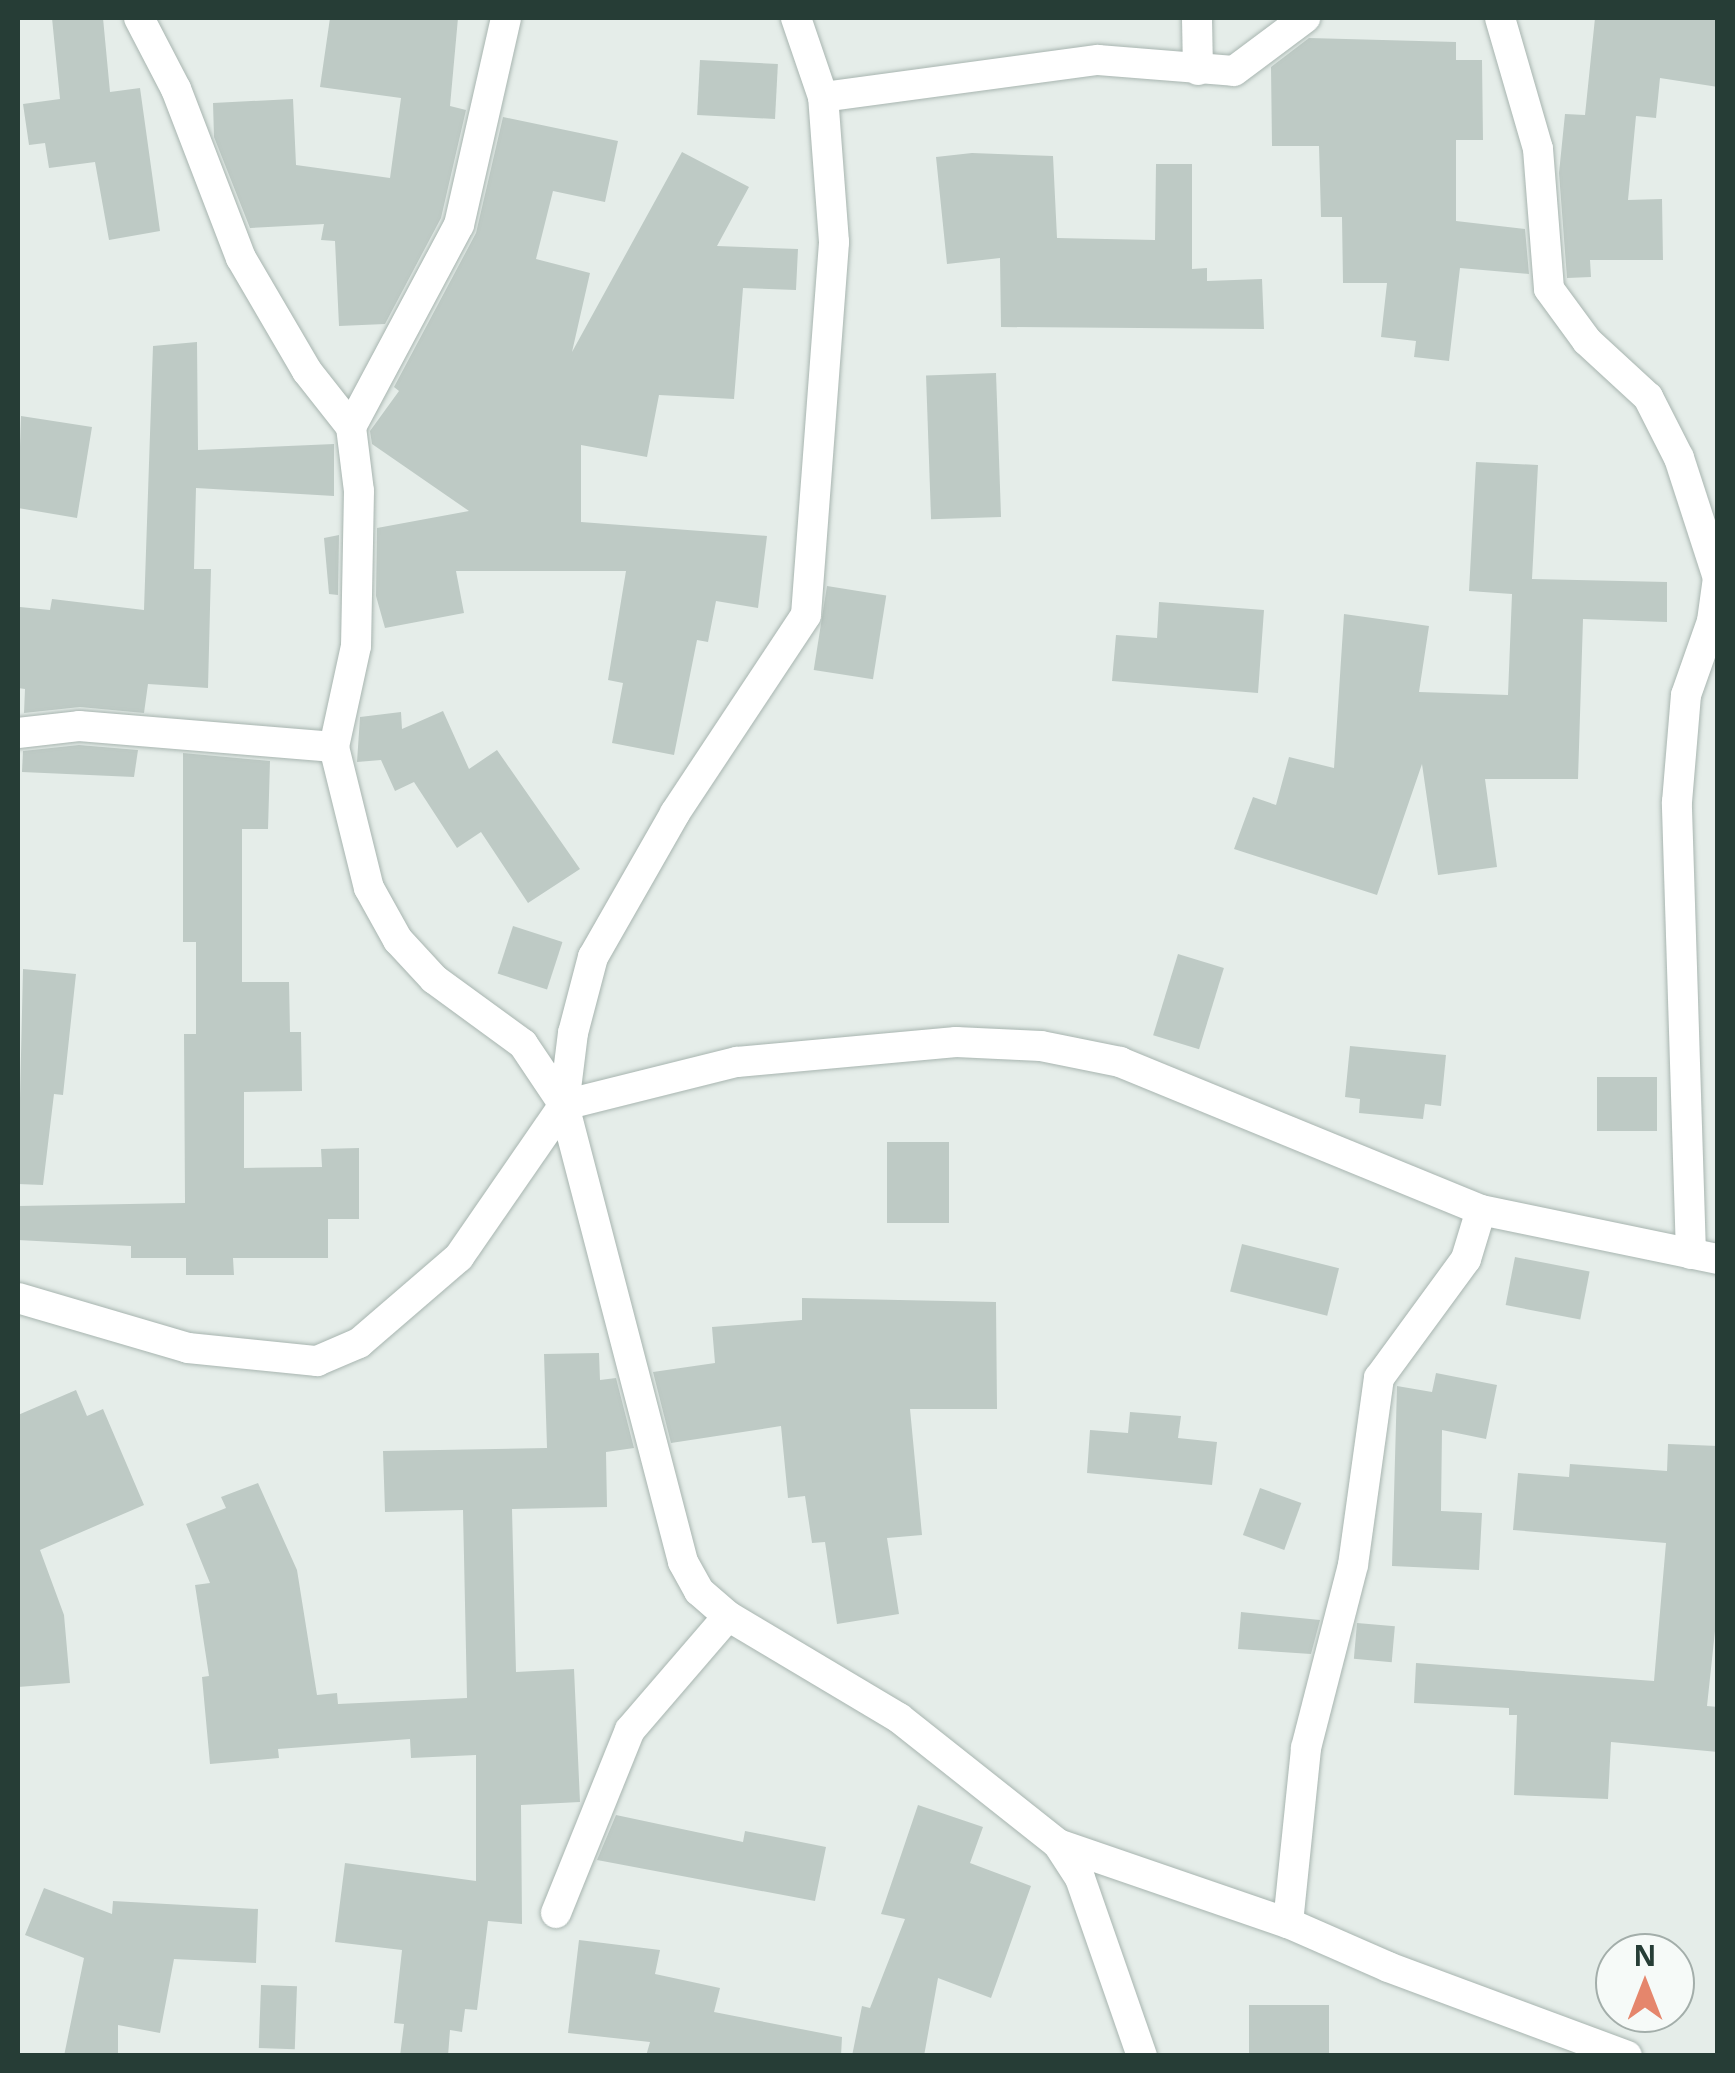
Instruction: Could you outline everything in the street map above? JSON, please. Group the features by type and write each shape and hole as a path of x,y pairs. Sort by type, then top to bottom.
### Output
{"street":[{"path":"139,18 176,89 240,258 307,371 351,427 359,490 356,646 334,747 369,888 398,940 434,979 523,1044 564,1105 683,1562 699,1591 728,1616 898,1718 1058,1844 1080,1878 1142,2056"},
{"path":"351,427 458,225 506,18"},
{"path":"18,1298 188,1348 266,1361 317,1361 359,1343 460,1257 564,1105 573,1033 594,957 675,813 806,615 834,242 823,97 796,18"},
{"path":"1197,18 1198,70"},
{"path":"823,97 1098,60 1234,72 1305,18"},
{"path":"564,1105 737,1062 831,1050 956,1042 1041,1046 1120,1062 1481,1210 1704,1257 1678,802 1686,696 1712,621 1718,578 1679,458 1648,397 1586,340 1549,289 1538,149 1500,18"},
{"path":"18,733 79,726 334,747"},
{"path":"1288,1923 1306,1748 1353,1565 1378,1378 1466,1259 1481,1210"},
{"path":"556,1912 630,1730 728,1616"},
{"path":"1058,1844 1288,1923 1388,1967 1627,2056"}],"building":[{"path":"52,18 103,18 110,92 140,88 160,231 109,240 95,162 49,168 45,143 29,145 23,104 60,99"},
{"path":"330,18 458,18 450,106 466,110 441,218 385,324 339,326 335,241 321,240 324,224 250,228 214,137 213,103 293,99 296,165 390,178 401,98 320,87"},
{"path":"1595,18 1718,18 1718,87 1660,78 1656,118 1636,116 1628,200 1662,199 1663,260 1590,260 1591,277 1567,278 1559,173 1565,114 1585,115"},
{"path":"1309,38 1456,42 1456,60 1482,60 1483,140 1456,140 1456,221 1525,229 1529,274 1460,268 1449,361 1414,357 1416,341 1381,337 1387,283 1343,283 1342,217 1321,217 1319,146 1272,146 1271,67"},
{"path":"700,60 778,64 775,119 697,115"},
{"path":"503,117 618,141 605,202 553,191 536,259 590,273 572,352 682,152 749,187 717,246 798,249 796,290 743,288 734,399 659,395 647,457 581,445 581,522 767,536 758,608 716,601 708,642 697,640 674,755 612,743 623,683 608,680 626,571 456,571 464,613 385,628 376,596 377,528 469,511 372,444 370,431 399,391 394,387 476,233"},
{"path":"972,153 1053,156 1057,238 1155,240 1156,164 1192,164 1192,269 1207,268 1207,281 1262,279 1264,329 1001,327 1000,258 947,264 936,157"},
{"path":"197,342 198,450 334,444 334,496 196,488 194,569 211,569 208,688 148,684 144,713 80,707 24,713 25,689 18,688 20,607 50,610 52,599 144,610 153,346"},
{"path":"996,373 1001,517 931,519 926,375"},
{"path":"21,416 92,427 77,518 18,508"},
{"path":"1476,462 1538,465 1532,579 1667,582 1667,622 1583,619 1578,779 1485,779 1497,867 1438,875 1422,764 1377,895 1234,849 1253,797 1276,805 1289,757 1334,768 1344,614 1429,626 1419,692 1508,695 1512,594 1469,591"},
{"path":"339,535 338,595 329,594 324,538"},
{"path":"827,586 886,595 873,679 814,670"},
{"path":"1159,602 1264,610 1258,693 1112,681 1116,635 1157,638"},
{"path":"443,711 469,769 497,750 580,869 528,903 481,832 457,848 414,782 395,791 381,760 357,762 360,717 401,712 402,729"},
{"path":"79,745 138,750 134,777 22,772 23,751"},
{"path":"183,753 270,761 268,829 242,829 242,982 289,982 290,1032 301,1032 302,1091 244,1092 244,1168 322,1167 321,1149 359,1148 359,1219 328,1219 328,1258 233,1258 234,1275 186,1275 186,1258 131,1258 131,1246 18,1240 18,1206 185,1203 184,1034 196,1034 196,942 183,942"},
{"path":"513,926 562,942 547,990 498,974"},
{"path":"1178,954 1224,968 1199,1049 1153,1035"},
{"path":"23,969 76,974 63,1095 54,1094 43,1185 18,1184"},
{"path":"1350,1046 1446,1055 1441,1106 1425,1104 1423,1119 1359,1113 1360,1099 1345,1097"},
{"path":"1597,1077 1657,1077 1657,1131 1597,1131"},
{"path":"887,1142 949,1142 949,1223 887,1223"},
{"path":"1242,1244 1339,1268 1327,1316 1230,1292"},
{"path":"1515,1257 1590,1272 1580,1320 1506,1305"},
{"path":"802,1298 996,1302 997,1409 910,1409 922,1535 887,1538 899,1614 837,1624 825,1542 812,1543 805,1496 788,1498 781,1426 671,1443 653,1372 715,1363 712,1327 802,1320"},
{"path":"599,1353 600,1380 616,1378 634,1448 606,1452 607,1507 512,1509 516,1672 574,1669 580,1802 521,1805 522,1924 488,1921 477,2010 465,2009 462,2032 450,2030 448,2056 400,2056 404,2024 394,2023 402,1950 335,1942 345,1863 476,1881 476,1755 411,1758 410,1739 278,1749 279,1758 210,1764 202,1677 209,1676 195,1585 210,1583 186,1524 226,1508 221,1497 258,1483 297,1570 317,1695 337,1693 338,1704 467,1698 463,1510 385,1512 383,1451 547,1448 544,1354"},
{"path":"1436,1373 1497,1385 1486,1439 1442,1430 1441,1511 1482,1513 1479,1570 1392,1566 1397,1386 1432,1392"},
{"path":"76,1390 87,1416 103,1409 144,1505 40,1550 64,1615 70,1683 18,1687 18,1415"},
{"path":"1130,1412 1181,1416 1178,1438 1217,1442 1212,1485 1087,1473 1090,1430 1128,1433"},
{"path":"1668,1444 1718,1446 1718,1603 1707,1706 1718,1707 1718,1752 1611,1742 1608,1799 1514,1795 1517,1715 1509,1715 1509,1708 1414,1703 1416,1663 1654,1681 1666,1543 1513,1530 1518,1473 1569,1477 1570,1464 1667,1471"},
{"path":"1260,1488 1301,1503 1284,1550 1243,1535"},
{"path":"1241,1612 1320,1620 1311,1654 1238,1649"},
{"path":"1357,1623 1395,1626 1392,1662 1354,1659"},
{"path":"918,1805 983,1827 970,1863 1031,1886 991,1998 938,1978 924,2056 852,2056 862,2006 870,2008 905,1919 881,1914"},
{"path":"616,1815 743,1842 745,1831 826,1847 815,1901 597,1860"},
{"path":"44,1888 112,1914 113,1901 258,1909 256,1963 174,1959 160,2033 118,2025 118,2056 64,2056 84,1958 25,1935"},
{"path":"579,1940 660,1950 655,1974 720,1988 714,2012 842,2037 841,2056 646,2056 650,2042 568,2033"},
{"path":"261,1985 297,1986 295,2049 259,2048"},
{"path":"1249,2005 1329,2005 1329,2056 1249,2056"}]}
